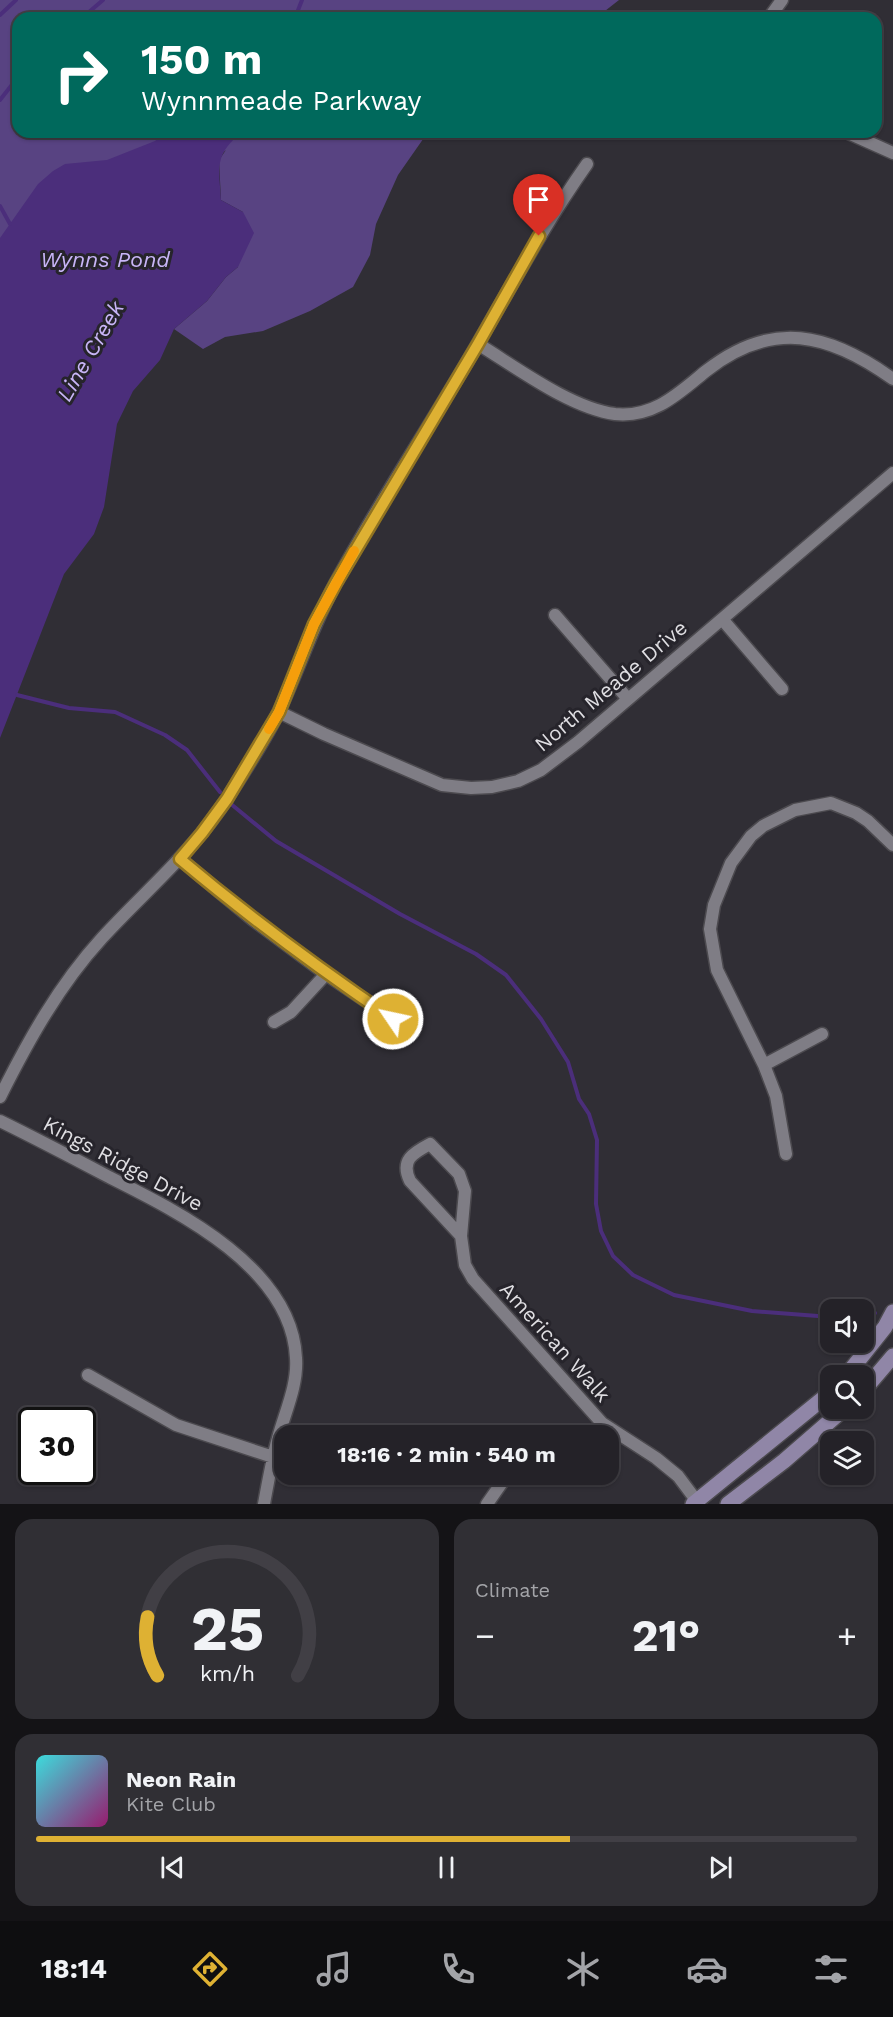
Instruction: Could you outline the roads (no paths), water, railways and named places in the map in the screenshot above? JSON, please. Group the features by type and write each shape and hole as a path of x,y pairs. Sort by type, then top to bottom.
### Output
{"street":[{"path":"859,138 893,153"},
{"path":"0,1097 46,1012 78,967 101,939 180,859 227,799 279,712 314,624 336,583 478,344 539,236 587,164"},
{"path":"478,344 565,397 615,414 639,413 675,398 722,360 742,348 775,338 793,337 825,342 893,379"},
{"name":"North Meade Drive","path":"279,712 442,785 471,788 518,781 541,770 578,742 893,473"},
{"path":"555,615 628,699"},
{"path":"722,619 782,689"},
{"path":"786,1154 776,1096 764,1065 717,970 711,918 714,904 731,863 751,836 764,826 795,810 831,803 856,813 893,846"},
{"path":"180,859 252,919 326,974 393,1019"},
{"path":"274,1022 291,1012 326,974"},
{"path":"764,1065 822,1034"},
{"name":"Kings Ridge Drive","path":"0,1122 182,1215 236,1255 273,1294 283,1310 289,1327 296,1357 296,1375 273,1457 264,1504"},
{"name":"American Walk","path":"461,1236 410,1181 406,1172 406,1165 413,1154 430,1144 459,1174 465,1191 461,1236 465,1264 473,1279 584,1405 602,1423 664,1464 678,1476 696,1503"},
{"path":"855,1365 885,1327 893,1312"},
{"path":"874,1378 893,1356"},
{"path":"88,1375 176,1425 273,1457"},
{"path":"696,1503 820,1401"},
{"path":"728,1504 784,1461 832,1419"},
{"path":"487,1504 500,1485"}],"water":[{"name":"Wynns Pond","path":"159,138 235,138 220,162 221,200 243,212 254,233 238,267 226,277 207,301 174,329 160,360 133,391 117,424 104,507 94,534 64,574 0,738 0,238 38,184 53,171 65,164 107,160"}],"waterway":[{"path":"0,15 16,0"},
{"path":"89,12 103,0"},
{"name":"Line Creek","path":"297,12 302,0"},
{"path":"0,100 12,85"},
{"path":"0,206 10,224"},
{"path":"17,695 69,708 115,712 165,735 187,750 220,792"},
{"path":"231,804 276,841 400,914 476,954 506,975 541,1019 568,1062 579,1099 589,1114 597,1140 596,1204 601,1231 613,1256 633,1275 674,1295 752,1311 820,1316"}]}
